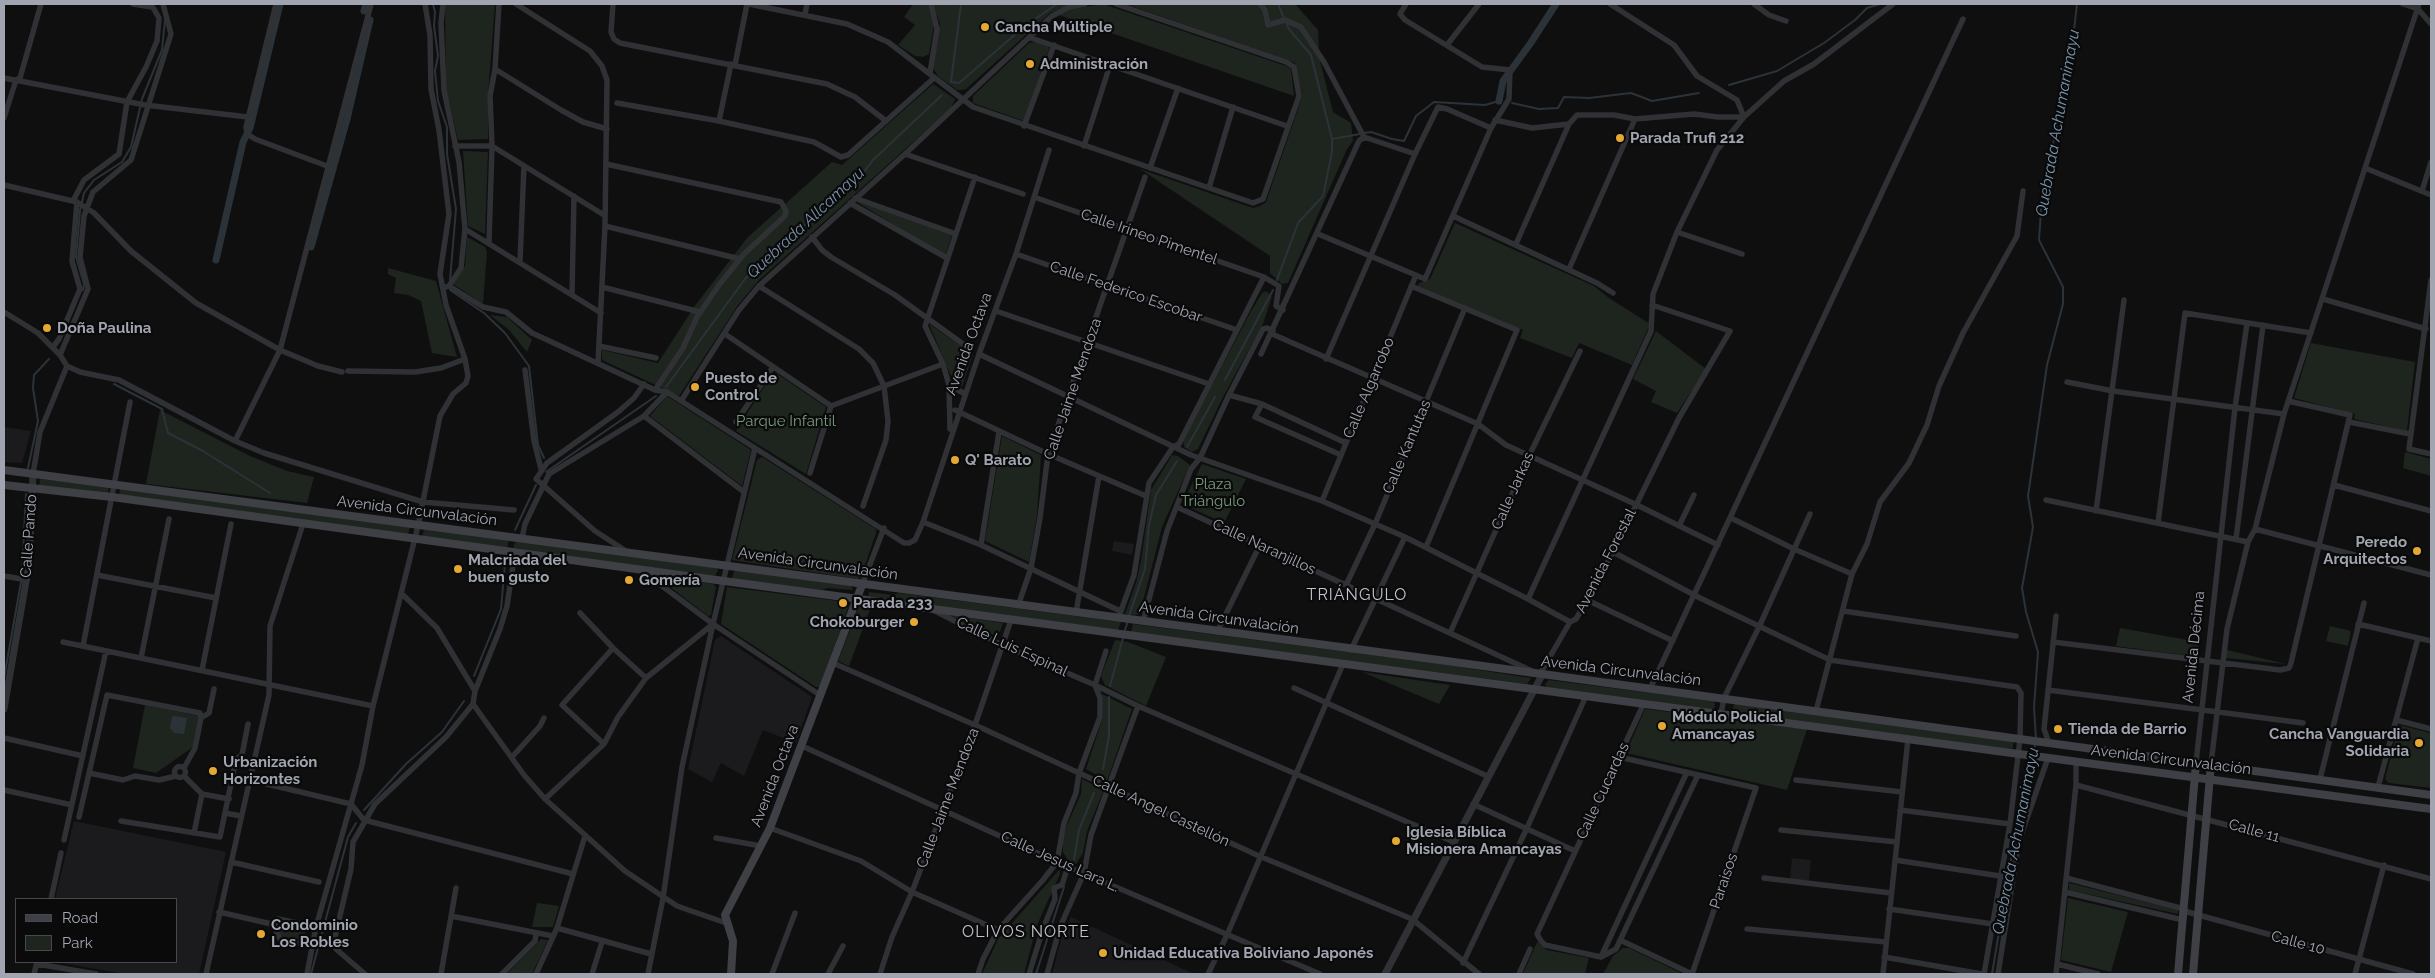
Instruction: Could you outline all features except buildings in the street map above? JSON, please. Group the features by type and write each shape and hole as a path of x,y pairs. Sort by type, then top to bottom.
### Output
{"main road":[{"name":"Avenida Circunvalación","path":"4,470 1018,606 1120,616 1134,621 1724,698 2431,795"},
{"name":"Avenida Circunvalación","path":"4,485 112,497 1011,620 2431,809"},
{"name":"Avenida Octava","path":"726,923 725,915 728,907 770,828 862,585"},
{"name":"Avenida Décima","path":"2178,974 2196,762"},
{"name":"Avenida Décima","path":"2193,974 2210,764"},
{"path":"726,923 733,941 731,974"}],"street":[{"path":"4,118 16,80 20,78 41,4"},
{"path":"52,347 59,339 80,288 72,261 75,202 84,180 119,154 127,102 146,67 157,41 158,18 152,5 133,4"},
{"path":"60,355 88,289 80,257 85,207 93,192 131,160 171,34 163,4"},
{"path":"276,4 248,117 247,134 327,166"},
{"path":"235,441 280,350 371,4"},
{"path":"307,974 316,927 362,765 373,706 418,526 440,416 453,394 466,383 468,376 465,359 446,305 447,287 440,274 449,214 439,130 431,90 430,36 425,4"},
{"path":"443,4 441,23 444,90 460,170 465,229 461,268 447,287"},
{"path":"489,242 492,146 490,96 495,69 499,4"},
{"path":"516,4 590,51 602,66 607,80 605,226 598,363"},
{"path":"613,4 611,32 614,39 620,42 827,84 855,97 886,121"},
{"path":"719,121 748,4 847,24 888,42 973,107 1253,204 1263,199 1299,96 1294,67 1286,62 1116,4"},
{"path":"805,14 807,4"},
{"path":"617,103 719,121 814,142 841,157 848,155 886,121 932,75 931,55 937,28 931,4"},
{"path":"681,401 739,310 758,286 905,154 1031,38 1052,16 1069,7 1085,4"},
{"path":"1260,4 1265,10 1268,25 1285,20 1301,27 1324,62 1364,137 1415,154"},
{"path":"1318,234 1425,279 1494,120 1510,99 1510,70 1482,67 1405,20 1400,14 1406,4"},
{"path":"1447,44 1479,4"},
{"path":"1610,4 1674,46 1697,76 1737,100 1744,117"},
{"path":"1754,4 1769,15 1786,21"},
{"path":"1528,599 1651,331 1653,294 1677,232 1717,150 1744,117 1784,81 1814,64 1893,4"},
{"path":"2403,4 2418,6 2431,24"},
{"name":"Avenida Décima","path":"2210,764 2221,664 2248,542 2255,529 2288,401 2418,6"},
{"path":"1650,689 1963,19"},
{"path":"1031,38 1288,126"},
{"path":"1024,126 1054,46"},
{"path":"913,60 926,60 931,55"},
{"path":"1084,146 1110,65"},
{"path":"495,69 583,122 607,129"},
{"path":"4,78 147,106 248,117"},
{"path":"1150,168 1178,88"},
{"path":"1208,188 1233,107"},
{"path":"1326,359 1415,154 1438,107 1447,108 1491,128"},
{"path":"1516,244 1568,124 1577,115 1614,115 1635,119 1694,114 1718,118 1744,117"},
{"path":"1569,269 1635,119"},
{"path":"1494,120 1532,128 1568,124"},
{"path":"1262,354 1359,141 1364,137"},
{"path":"455,146 492,146 604,215"},
{"name":"Avenida Octava","path":"884,528 904,543 916,540 978,354 996,311 1050,150"},
{"path":"905,154 1023,194"},
{"path":"2422,191 2431,162"},
{"path":"606,164 781,202 785,208 785,216 740,259 700,312 683,348 655,390"},
{"path":"520,262 524,166"},
{"path":"2366,168 2431,195"},
{"path":"949,441 951,408 949,385 943,364 925,326 975,177"},
{"name":"Calle Jaime Mendoza","path":"1018,606 1031,568 1040,518 1048,454 1070,397 1145,177"},
{"path":"4,184 75,202 85,207 131,251 196,303 280,350 318,366 345,372 415,372 441,368 465,359"},
{"path":"1816,711 1852,574 1866,544 1880,502 1910,464 1927,425 1939,386 1964,333 2016,236 2023,190"},
{"path":"572,295 574,196"},
{"name":"Calle Irineo Pimentel","path":"1034,197 1264,277"},
{"path":"856,198 956,234"},
{"path":"850,203 947,258"},
{"path":"1452,216 1569,269 1613,293"},
{"path":"605,226 740,259"},
{"path":"465,229 489,242 601,313"},
{"path":"1677,232 1742,254"},
{"path":"812,237 831,258 895,295 970,349"},
{"name":"Calle Federico Escobar","path":"1016,254 1237,330"},
{"name":"Calle Algarrobo","path":"1322,501 1416,275"},
{"path":"923,522 981,545 1081,591 1120,616 1134,574 1149,483 1173,447 1179,444 1264,277 1279,286 1276,306 1283,310"},
{"path":"2431,280 2429,316 2409,449 2431,454"},
{"path":"758,286 859,350 873,363 884,386 888,421 886,440 863,506"},
{"path":"1411,286 1517,330 1426,547"},
{"path":"447,287 483,307 506,312 532,333 655,390 667,392 884,528 862,585"},
{"path":"602,287 700,312"},
{"path":"2323,299 2426,329"},
{"path":"2096,511 2124,300"},
{"name":"Avenida Forestal","path":"1385,974 1412,919 1570,622 1576,619 1613,552 1678,418 1730,332 1652,304"},
{"name":"Calle Kantutas","path":"1346,585 1374,524 1465,308"},
{"path":"996,311 1209,384"},
{"path":"4,312 38,333 60,355 67,366 80,372 119,380 235,441 278,458 423,502 514,510"},
{"path":"2158,523 2185,313 2311,333"},
{"name":"Avenida Décima","path":"2196,762 2235,408 2247,323"},
{"path":"2236,539 2263,325"},
{"path":"1144,622 1167,531 1178,507 1191,469 1200,458 1229,395 1263,329 1267,328 1326,359 1478,424 1506,445 1635,504 1718,545"},
{"path":"725,334 831,406"},
{"path":"599,346 656,358"},
{"name":"Calle Jarkas","path":"1450,632 1529,456 1580,351"},
{"path":"978,354 1173,447 1322,501 1405,537 1570,622"},
{"path":"831,406 943,364"},
{"name":"Calle Pando","path":"4,709 27,580 33,474 40,432 67,366"},
{"path":"736,422 773,367"},
{"path":"525,370 534,442 541,469"},
{"path":"2067,382 2113,391 2284,414"},
{"path":"630,554 595,531 536,479 541,469 618,412 634,398 644,384"},
{"path":"949,385 965,394"},
{"path":"522,538 525,524 550,474 644,416 667,392"},
{"path":"1229,395 1262,404 1346,443"},
{"path":"2054,642 2280,670 2288,668 2292,664 2318,545 2350,415 2288,401"},
{"path":"83,646 130,402"},
{"path":"1262,404 1255,417 1341,455"},
{"path":"810,473 831,406"},
{"path":"951,408 999,432 1146,496"},
{"path":"644,416 744,492"},
{"path":"2349,422 2410,434"},
{"path":"981,545 999,432"},
{"path":"648,974 663,898 682,767 713,624 755,448"},
{"path":"1076,613 1099,476"},
{"path":"2334,485 2431,511"},
{"path":"1679,526 1694,495"},
{"path":"2046,500 2248,542"},
{"name":"Calle Naranjillos","path":"1178,507 1542,675"},
{"path":"1721,714 1724,698 1759,627 1810,514"},
{"path":"141,658 169,518"},
{"path":"1731,518 1794,549 1852,574"},
{"path":"202,670 231,524"},
{"path":"206,974 269,695 270,626 302,524"},
{"path":"2255,529 2431,575"},
{"path":"1350,650 1405,537"},
{"path":"1217,632 1260,545"},
{"path":"365,974 336,949 334,941 352,869 353,842 364,820 375,804 446,737 474,704 475,691 500,629 507,606 515,552"},
{"path":"1613,552 1759,627 1830,660 2017,686 2021,692 2020,739 2010,824 1983,974 1884,957"},
{"path":"639,569 713,624 820,696"},
{"path":"97,575 216,598"},
{"path":"4,576 27,580"},
{"path":"401,594 437,628 475,691"},
{"path":"1587,600 1673,641"},
{"path":"2320,779 2364,603"},
{"name":"Calle Luis Espinal","path":"930,608 1002,645 1095,685 1138,706 1454,842"},
{"path":"1843,611 2016,636"},
{"path":"580,613 613,648 646,678"},
{"path":"2047,742 2044,729 2056,616"},
{"name":"Calle Jaime Mendoza","path":"880,974 892,937 912,892 975,725 1011,620"},
{"path":"546,799 604,744 618,717 646,678 713,624"},
{"path":"2358,624 2431,641"},
{"path":"2378,787 2418,638"},
{"path":"63,642 270,683 373,706"},
{"path":"604,744 562,705 613,648"},
{"path":"64,840 106,651"},
{"path":"978,974 983,958 998,930 1044,880 1057,862 1064,823 1076,793 1079,773 1100,718 1100,698 1095,685 1106,652"},
{"name":"Calle Angel Castellón","path":"833,663 975,725 1260,856 1412,919 1463,963 1479,974"},
{"path":"1208,974 1227,935 1343,664"},
{"path":"1294,688 1488,776"},
{"path":"202,718 209,713 214,689"},
{"path":"2048,690 2304,723"},
{"path":"80,817 107,695 200,713 202,718 196,748 184,768 184,776 202,794 229,799"},
{"path":"1463,963 1527,828 1586,696"},
{"name":"Calle Cucardas","path":"1600,957 1545,945 1537,934 1644,703"},
{"path":"474,704 524,775 546,799 625,871 676,906 726,923"},
{"path":"1047,974 1060,927 1084,873 1091,834 1110,788 1138,706"},
{"path":"512,757 540,726 544,718"},
{"path":"2396,720 2431,729"},
{"path":"121,821 220,838 236,759 242,755 248,724"},
{"path":"4,738 83,756"},
{"path":"1883,974 1890,893 1908,739"},
{"name":"Calle Jesus Lara L.","path":"802,746 1057,862 1320,974"},
{"path":"1600,957 1616,949 1698,775 1619,757"},
{"path":"1998,974 2019,842 2045,758"},
{"path":"2056,974 2076,785 2076,762"},
{"path":"176,776 177,768 184,768"},
{"path":"1600,957 1687,772"},
{"path":"90,773 123,780 135,776 159,780 184,776"},
{"name":"Paraisos","path":"1692,974 1756,788 1698,775"},
{"path":"250,780 351,804 364,820 573,874"},
{"path":"1796,780 1902,792"},
{"name":"Calle 11","path":"2076,785 2431,878"},
{"path":"4,790 72,805"},
{"path":"194,833 202,794"},
{"path":"1473,804 1575,851"},
{"path":"1900,810 2010,824"},
{"path":"225,813 241,816"},
{"path":"770,828 861,861 912,892 998,930"},
{"path":"1782,830 1897,842"},
{"path":"536,974 557,928 585,836"},
{"path":"716,838 761,846"},
{"path":"51,898 62,853"},
{"path":"1895,860 2000,876"},
{"path":"230,862 319,882"},
{"path":"2356,974 2384,865"},
{"path":"1030,974 1043,929 1055,899 1054,888 1062,885 1068,866"},
{"path":"1764,878 1890,893"},
{"name":"Calle 10","path":"2066,878 2184,913"},
{"path":"441,974 456,888"},
{"name":"Calle 10","path":"2065,892 2198,915 2413,974"},
{"path":"1889,909 1993,924"},
{"path":"219,912 276,925"},
{"path":"772,974 795,913"},
{"path":"451,916 553,936"},
{"path":"312,946 280,939 275,933 276,925 278,919 316,927"},
{"path":"557,928 602,942 652,954"},
{"path":"1747,929 1886,942"},
{"path":"502,974 535,941 536,934"},
{"path":"1620,940 1692,974"},
{"path":"592,974 602,942"},
{"path":"828,974 842,946"},
{"path":"1519,974 1530,949"},
{"path":"34,974 37,963 96,974"},
{"path":"2057,964 2098,974"}],"shaded area":[{"path":"4,427 31,431 22,463 4,462"},
{"path":"1114,541 1134,544 1132,555 1112,551"},
{"path":"721,636 812,697 796,743 763,730 744,776 721,763 712,782 688,769 715,640"},
{"path":"172,717 187,718 184,734 174,733 170,728"},
{"path":"74,821 226,852 199,974 125,974 63,963 178,963 178,898 55,898"},
{"path":"1792,858 1811,860 1809,881 1790,879"},
{"name":"Unidad Educativa Boliviano Japonés","path":"1071,917 1194,974 1052,974 1063,932"}],"green space":[{"path":"445,4 495,4 488,95 488,139 458,140 446,89"},
{"path":"913,4 928,4 935,19 929,54 923,57 915,56 898,45 915,25 904,17"},
{"path":"933,4 1070,4 1050,13 966,89 957,90 938,76 934,70 933,62 940,24"},
{"path":"1103,4 1286,66 1291,69 1294,96 1059,15 1071,9"},
{"path":"1126,4 1295,4 1318,30 1319,57 1333,112 1351,123 1353,141 1347,149 1288,283 1282,284 1270,273 1270,256 1140,169 1253,208 1266,202 1302,94 1295,63"},
{"path":"1036,42 1048,46 1049,49 1024,121 973,103 973,96 1029,43"},
{"path":"933,84 955,99 951,108 759,280 738,305 679,396 602,360 602,350 658,363 694,307 747,238 832,162 842,165"},
{"path":"463,151 488,152 485,234 468,226"},
{"path":"858,200 952,235 945,256 857,202"},
{"path":"1455,223 1594,286 1609,298 1650,324 1632,365 1579,343 1572,358 1520,338 1523,330 1417,287 1419,283 1430,279"},
{"path":"467,237 485,247 487,252 483,304 453,284 465,266"},
{"path":"388,268 436,281 457,357 432,353 421,301 408,295 394,293 396,278 388,274"},
{"path":"1266,291 1272,296 1263,324 1223,397 1198,449 1192,452 1184,447 1183,440 1250,313 1262,293"},
{"path":"490,315 507,317 532,340 527,352 509,330"},
{"path":"929,324 973,354 962,387 950,374"},
{"path":"1656,331 1706,369 1677,413 1651,402 1656,391 1633,379"},
{"path":"2311,343 2415,362 2407,431 2354,419 2355,414 2294,398"},
{"name":"Parque Infantil","path":"776,373 826,407 806,474 736,431 772,374"},
{"path":"667,396 751,450 742,486 650,416"},
{"path":"160,410 250,456 287,471 314,477 307,503 146,484"},
{"path":"1002,436 1041,455 1037,515 1029,562 985,541"},
{"path":"2405,452 2431,459 2431,476 2403,468"},
{"path":"1172,455 1178,456 1190,465 1162,527 1140,613 1136,615 1125,614 1136,583 1141,561 1151,490"},
{"path":"762,457 876,529 861,577 858,579 732,560 757,460"},
{"name":"Plaza Triángulo","path":"1202,464 1246,479 1224,523 1182,504"},
{"path":"40,479 109,487 108,494 39,487"},
{"path":"120,488 410,527 408,535 119,496"},
{"path":"424,529 509,540 507,548 422,537"},
{"path":"516,541 716,568 718,570 715,576 513,548"},
{"path":"735,570 851,586 853,590 827,588 822,590 734,579 732,577"},
{"path":"662,577 713,584 716,587 711,615 708,616 661,580"},
{"path":"727,587 847,602 849,605 820,687 816,687 721,624"},
{"path":"869,592 893,595 899,593 1121,622 1118,630 868,596"},
{"path":"859,606 871,607 849,666 838,661"},
{"path":"949,615 1003,623 998,637"},
{"path":"1133,624 1440,664 1531,678 1527,684 1131,632"},
{"path":"2330,626 2351,631 2348,646 2326,641"},
{"path":"2120,628 2199,642 2196,657 2116,646"},
{"path":"1115,640 1128,642 1166,657 1146,706 1105,685 1101,676"},
{"path":"2227,650 2286,664 2226,658"},
{"path":"1362,672 1450,685 1439,704"},
{"path":"1549,680 1714,701 1715,707 1713,709 1547,687 1545,684"},
{"path":"1102,694 1132,709 1107,781 1086,769 1103,717"},
{"path":"1735,703 2010,741 2013,742 2013,748 1734,712 1732,710"},
{"path":"145,705 199,716 193,747 156,773 133,768"},
{"path":"1645,709 1807,729 1787,790 1626,753"},
{"path":"2399,725 2431,733 2431,788 2389,783 2385,779"},
{"path":"1082,779 1104,790 1087,831 1083,853 1076,864 1069,862 1063,852 1063,842 1067,825 1081,794"},
{"path":"1060,869 1060,874 1037,925 1024,974 982,974 998,939"},
{"path":"2069,883 2178,910 2178,914 2069,890"},
{"path":"2068,898 2128,912 2111,972 2061,960"},
{"path":"537,903 559,906 553,927 532,927"},
{"path":"282,922 307,927 303,941 279,936 277,931 278,925"},
{"path":"541,939 548,940 532,974 507,974"},
{"path":"1537,942 1547,950 1589,958 1585,974 1523,974"},
{"path":"1623,948 1629,948 1683,974 1603,974 1613,956"}],"waterway":[{"path":"216,260 243,142 250,128 280,4"},
{"path":"364,11 366,4"},
{"path":"433,4 438,56 435,71 438,101 447,127 447,154 456,209 450,280"},
{"path":"961,4 951,82 959,83 1025,26 1057,4"},
{"path":"1278,4 1284,18"},
{"path":"1499,101 1503,81 1556,4"},
{"path":"1729,85 1777,71 1824,43 1855,20 1867,8 1880,4"},
{"name":"Quebrada Achumanimayu","path":"2036,739 2034,707 2038,652 2026,612 2022,588 2033,527 2028,496 2047,365 2063,304 2063,287 2039,240 2042,196 2070,65 2077,4"},
{"path":"83,290 84,284 76,257 80,211 84,193 94,180 122,162 131,147 142,99 162,50 165,20"},
{"path":"311,247 347,119 370,20"},
{"path":"1277,280 1298,223 1323,196 1332,152 1332,139 1311,55 1289,29 1286,22"},
{"path":"1512,103 1539,109 1558,108 1564,97 1589,98 1631,93 1652,101 1699,93"},
{"name":"Quebrada Allcamayu","path":"666,387 745,279 788,237 813,219 856,182 873,160 942,95"},
{"path":"1364,133 1371,132 1404,141 1416,116 1434,102 1485,105 1499,101"},
{"path":"1332,139 1360,134"},
{"path":"450,290 484,313 505,333 529,366 538,445 544,458"},
{"path":"1225,380 1273,290"},
{"path":"28,468 38,421 33,388 34,375 49,359"},
{"path":"114,384 162,409 168,433 203,451 270,493"},
{"name":"Quebrada Allcamayu","path":"546,472 656,396"},
{"path":"1187,447 1215,397"},
{"path":"1129,616 1145,569 1149,525 1156,495 1177,461"},
{"name":"Quebrada Allcamayu","path":"515,530 536,485"},
{"path":"22,574 26,494"},
{"name":"Quebrada Allcamayu","path":"474,676 501,609 505,563"},
{"path":"4,678 21,582"},
{"path":"1124,633 1128,621"},
{"path":"1110,686 1123,638"},
{"path":"1103,769 1109,736 1109,697"},
{"name":"Quebrada Allcamayu","path":"364,810 406,764 442,732 464,701"},
{"name":"Quebrada Achumanimayu","path":"2034,754 2035,744"},
{"name":"Quebrada Achumanimayu","path":"1992,974 2026,770 2032,758"},
{"path":"1074,859 1079,830 1094,793"},
{"name":"Quebrada Allcamayu","path":"311,974 348,837 356,823"},
{"path":"1036,974 1064,887"}],"place":[{"name":"Cancha Múltiple","path":"985,27"},
{"name":"Administración","path":"1030,64"},
{"name":"Parada Trufi 212","path":"1620,138"},
{"name":"Doña Paulina","path":"47,328"},
{"name":"Puesto de Control","path":"695,387"},
{"name":"Q' Barato","path":"955,460"},
{"name":"Peredo Arquitectos","path":"2417,551"},
{"name":"Malcriada del buen gusto","path":"458,569"},
{"name":"Gomería","path":"629,580"},
{"name":"Parada 233","path":"843,603"},
{"name":"Chokoburger","path":"914,622"},
{"name":"Módulo Policial Amancayas","path":"1662,726"},
{"name":"Tienda de Barrio","path":"2058,729"},
{"name":"Cancha Vanguardia Solidaria","path":"2419,743"},
{"name":"Urbanización Horizontes","path":"213,771"},
{"name":"Iglesia Bíblica Misionera Amancayas","path":"1396,841"},
{"name":"Condominio Los Robles","path":"261,934"},
{"name":"Unidad Educativa Boliviano Japonés","path":"1103,953"}],"district":[{"name":"TRIÁNGULO","path":"1357,595"},
{"name":"OLIVOS NORTE","path":"1026,932"}]}
